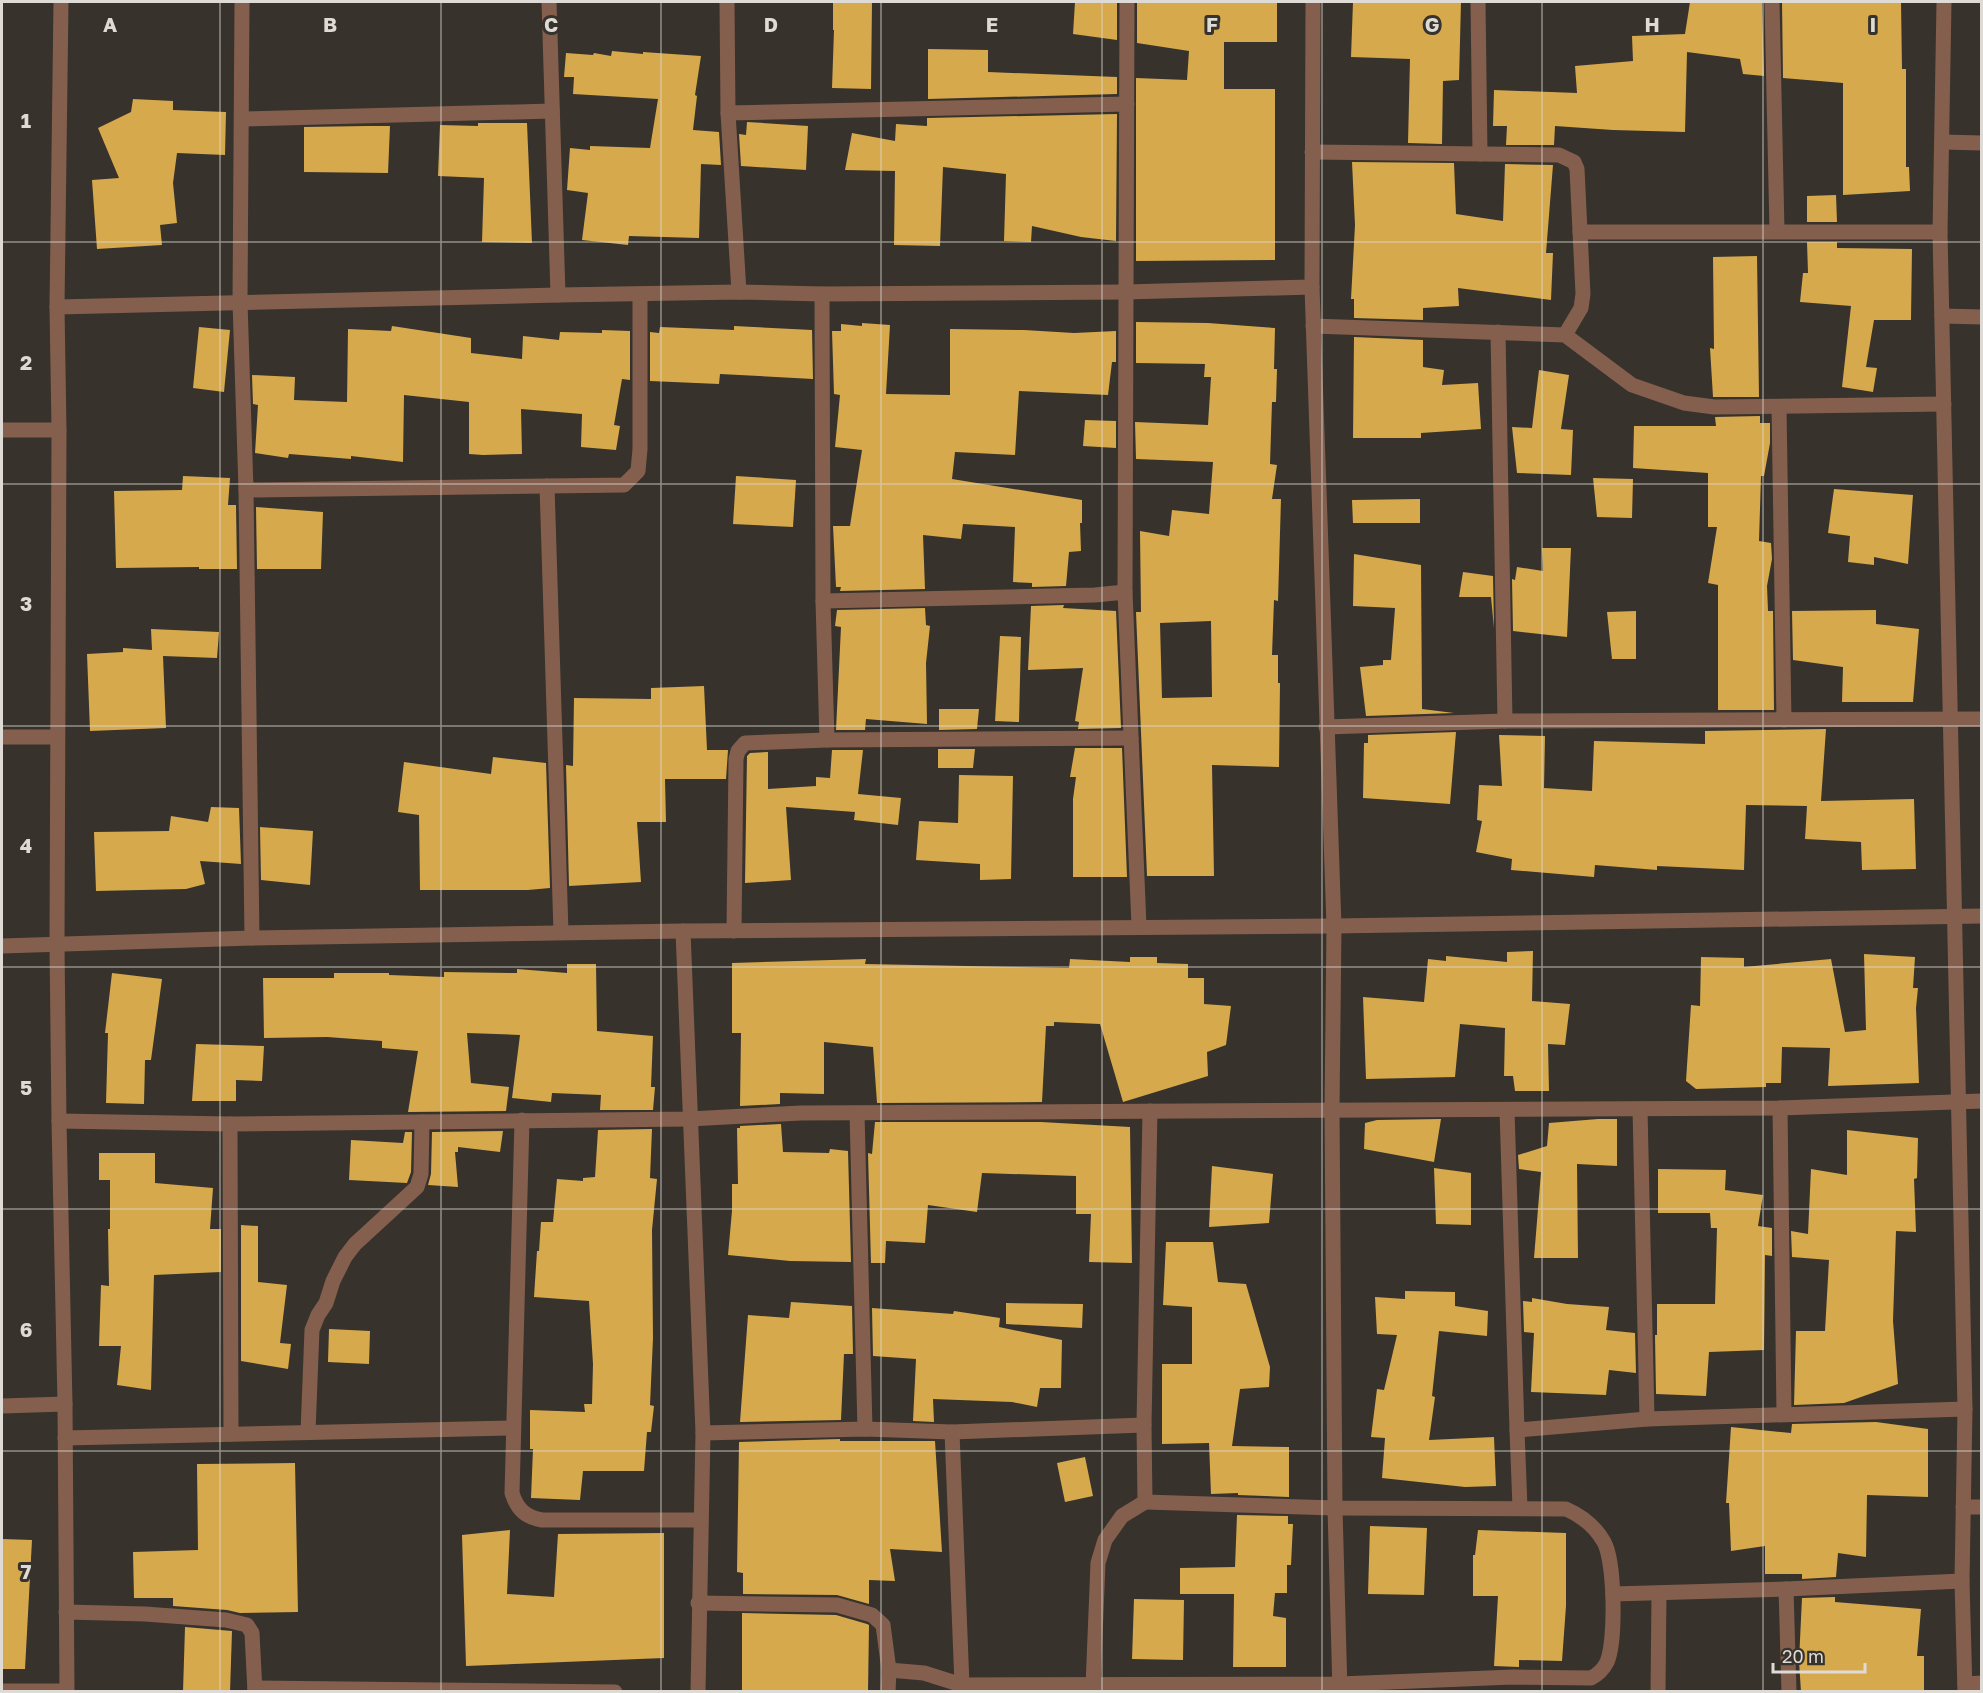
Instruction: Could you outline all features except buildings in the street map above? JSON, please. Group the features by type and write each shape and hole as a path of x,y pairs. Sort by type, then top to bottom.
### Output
{"street":[{"path":"2,1691 67,1691 65,1404 57,945 59,430 57,307 61,2"},
{"path":"242,2 240,302 246,490 252,938"},
{"path":"549,2 558,294"},
{"path":"727,2 728,113 739,292"},
{"path":"1127,2 1125,592 1139,926"},
{"path":"1312,2 1312,287 1334,926 1332,1110 1335,1508 1340,1688"},
{"path":"1478,2 1480,153"},
{"path":"1772,2 1777,231"},
{"path":"1944,2 1940,232 1965,1409 1962,1581 1965,1688 1982,1683"},
{"path":"728,113 1127,104"},
{"path":"242,119 552,111"},
{"path":"1942,142 1982,143"},
{"path":"1312,152 1560,155 1574,162 1577,170 1583,294 1581,308 1565,335"},
{"path":"1580,232 1940,232"},
{"path":"57,307 558,294 1125,292 1312,287"},
{"path":"246,490 624,484 638,471 640,449 640,294"},
{"path":"822,294 823,601 827,740"},
{"path":"1942,316 1982,317"},
{"path":"1313,326 1565,335 1632,385 1684,403 1714,407 1944,404"},
{"path":"1498,332 1505,721"},
{"path":"1779,407 1784,720"},
{"path":"2,430 59,430"},
{"path":"547,486 561,932"},
{"path":"823,601 1095,595 1125,592"},
{"path":"1326,727 1505,721 1982,719"},
{"path":"2,737 57,737"},
{"path":"734,931 736,759 738,751 745,743 827,740 1131,738"},
{"path":"2,946 561,932 1334,926 1982,915"},
{"path":"683,931 703,1433 698,1692"},
{"path":"59,1121 230,1124 689,1119 801,1113 1780,1108 1982,1101"},
{"path":"1780,1108 1784,1414"},
{"path":"1640,1109 1647,1419"},
{"path":"1507,1110 1520,1508"},
{"path":"1145,1502 1144,1425 1150,1111"},
{"path":"857,1113 865,1429"},
{"path":"522,1120 513,1428 512,1493 516,1504 531,1518 542,1520 701,1520"},
{"path":"308,1432 312,1330 345,1257 355,1244 417,1187 421,1174 422,1122"},
{"path":"230,1124 231,1434"},
{"path":"2,1406 65,1404"},
{"path":"1517,1430 1647,1419 1965,1409"},
{"path":"703,1433 865,1429 952,1432 1144,1425"},
{"path":"65,1438 513,1428"},
{"path":"952,1432 962,1685"},
{"path":"889,1670 924,1673 962,1685 1170,1689 1513,1684 1591,1678 1601,1673 1611,1648 1613,1593 1610,1563 1604,1543 1594,1529 1581,1516 1566,1509 1335,1508 1145,1502 1122,1516 1105,1540 1098,1563 1093,1686"},
{"path":"1963,1507 1982,1507"},
{"path":"1613,1593 1786,1589 1962,1581"},
{"path":"1786,1589 1789,1692"},
{"path":"1658,1692 1659,1593"},
{"path":"698,1603 837,1605 872,1615 883,1626 889,1670 888,1692"},
{"path":"66,1612 203,1618 246,1625 252,1633 255,1690 615,1692"}]}
